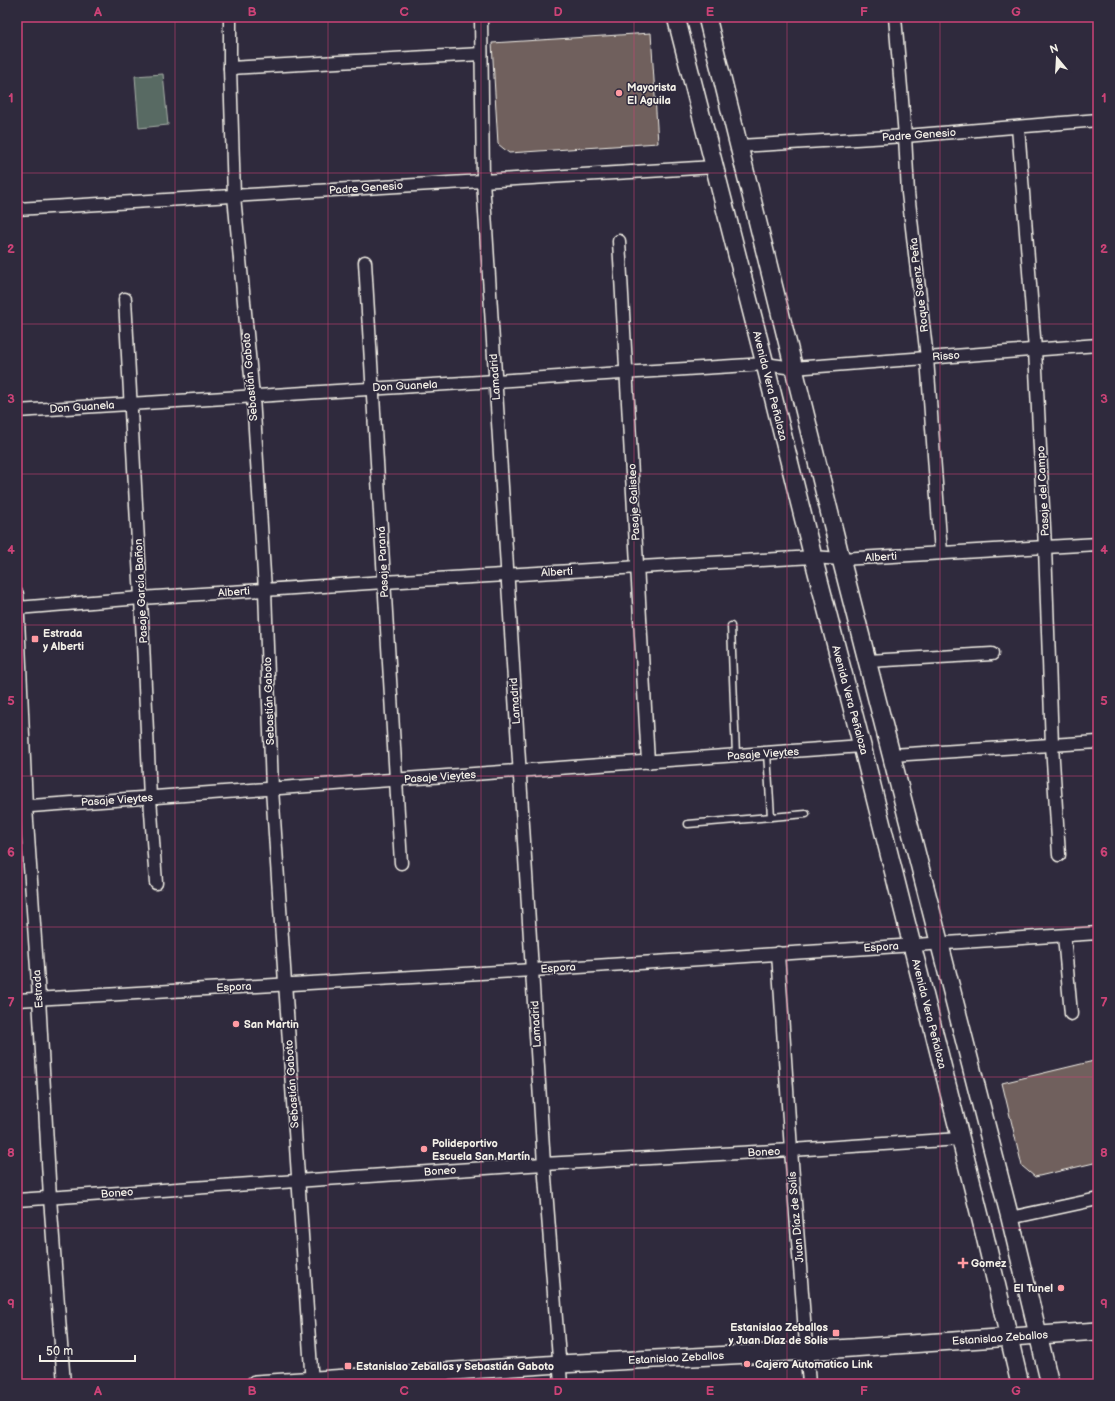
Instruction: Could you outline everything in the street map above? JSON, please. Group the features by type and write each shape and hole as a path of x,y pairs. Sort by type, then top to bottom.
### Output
{"main road":[{"name":"Avenida Vera Peñaloza","path":"676,17 862,746 983,1228 1020,1384"},
{"path":"707,17 841,559 1010,1218 1050,1384"},
{"name":"Estanislao Zeballos","path":"255,1384 436,1378 560,1364 807,1351 1098,1331"}],"street":[{"name":"Sebastián Gaboto","path":"230,17 234,196 253,397 265,590 272,789 312,1382"},
{"name":"Lamadrid","path":"481,17 483,180 544,1164 561,1384"},
{"name":"Roque Saenz Peña","path":"895,17 905,136 908,193 927,358 941,553"},
{"path":"230,68 481,54"},
{"name":"Padre Genesio","path":"739,146 905,136 1098,120"},
{"name":"Pasaje del Campo","path":"1018,127 1036,350 1046,547 1052,745 1059,855"},
{"name":"Padre Genesio","path":"17,209 714,167"},
{"name":"Pasaje Galisteo","path":"619,241 648,762"},
{"name":"Pasaje Paraná","path":"365,262 401,863"},
{"name":"Pasaje García Bañon","path":"125,299 150,798 156,883"},
{"name":"Risso","path":"794,368 1098,346"},
{"name":"Don Guanela","path":"17,411 765,364 794,368"},
{"name":"Alberti","path":"18,608 141,598 508,574 813,557 841,559 1098,544"},
{"name":"Estrada","path":"17,594 21,807 39,998 50,1198 64,1384"},
{"path":"868,661 992,654"},
{"path":"892,755 1098,742"},
{"name":"Pasaje Vieytes","path":"21,807 862,746"},
{"name":"Espora","path":"17,1000 533,970 1098,933"},
{"path":"1064,936 1070,1014"},
{"name":"Juan Díaz de Solís","path":"778,953 809,1384"},
{"name":"Boneo","path":"17,1200 544,1164 960,1139"},
{"path":"1010,1218 1098,1199"}],"lane":[{"path":"731,626 736,755"},
{"path":"767,753 772,817"},
{"path":"688,824 806,814"}],"green space":[{"path":"163,74 168,125 139,128 135,76"}],"building":[{"path":"651,33 658,143 509,153 498,144 492,43"},
{"path":"1098,1060 1098,1162 1035,1177 1022,1166 1002,1083"}],"place":[{"name":"Mayorista El Aguila","path":"619,93"},
{"name":"Estrada y Alberti","path":"35,639"},
{"name":"San Martin","path":"236,1024"},
{"name":"Polideportivo Escuela San Martín","path":"424,1149"},
{"name":"Gomez","path":"963,1263"},
{"name":"El Tunel","path":"1061,1288"},
{"name":"Estanislao Zeballos y Juan Díaz de Solis","path":"836,1333"},
{"name":"Cajero Automatico Link","path":"747,1364"},
{"name":"Estanislao Zeballos y Sebastián Gaboto","path":"348,1366"}]}
